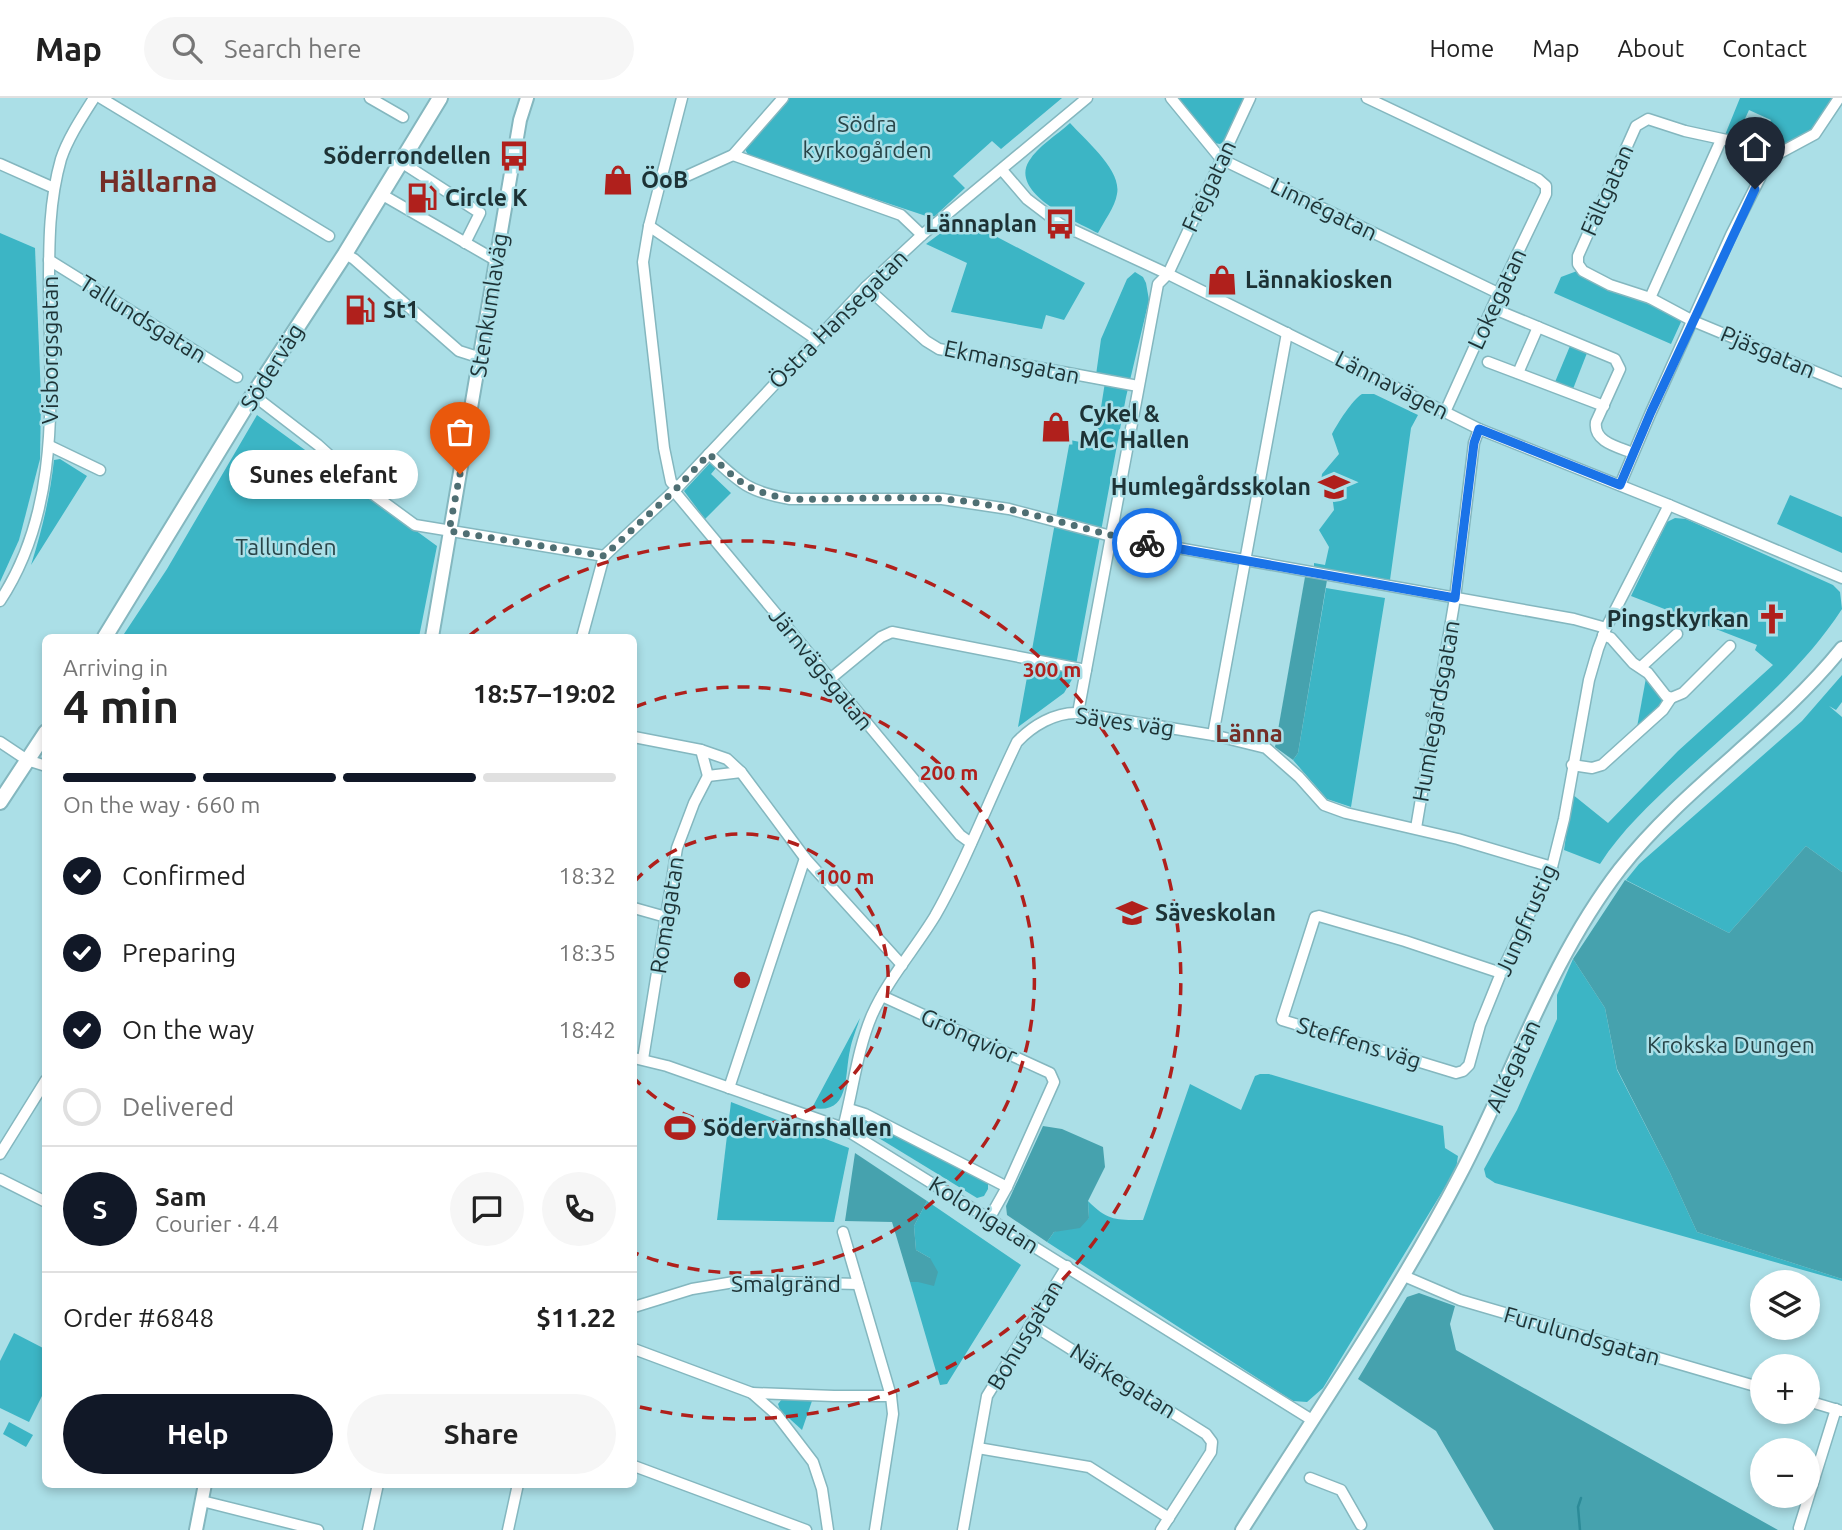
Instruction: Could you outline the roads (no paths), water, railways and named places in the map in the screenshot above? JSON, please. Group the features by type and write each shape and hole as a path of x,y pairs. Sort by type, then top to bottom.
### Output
{"main road":[{"name":"Söderväg","path":"107,634 440,98"},
{"path":"0,802 42,738"}],"street":[{"name":"Visborgsgatan","path":"0,601 16,578 37,519 50,446 49,260 54,188 62,156 94,98"},
{"path":"101,98 329,236"},
{"path":"370,98 403,117"},
{"name":"Stenkumlaväg","path":"432,634 520,120 527,98"},
{"name":"Järnvägsgatan","path":"682,98 649,226 643,261 664,448 671,482 830,679 960,835 971,843"},
{"path":"660,183 680,179 733,155 783,98"},
{"name":"Östra Hansegatan","path":"604,556 675,490 866,288 922,235 1087,98"},
{"name":"Linnégatan","path":"1171,98 1221,159 1498,293"},
{"name":"Frejgatan","path":"1078,713 1158,284 1168,274 1250,98"},
{"name":"Lokegatan","path":"1367,98 1538,178 1546,186 1546,194 1445,412"},
{"path":"1620,485 1731,235 1766,166 1815,134 1839,98"},
{"name":"Fältgatan","path":"1693,321 1650,298 1610,285 1583,271 1578,264 1582,245 1636,126 1648,119 1721,140 1745,144 1773,159"},
{"path":"1650,298 1721,140"},
{"path":"733,155 901,215 922,235"},
{"path":"401,162 480,213 465,243"},
{"path":"0,164 54,188"},
{"name":"Lännavägen","path":"1002,170 1027,199 1060,224 1168,274 1479,429 1842,578"},
{"path":"381,194 497,261"},
{"path":"649,226 816,340"},
{"path":"345,254 355,259 459,351 481,358"},
{"name":"Tallundsgatan","path":"49,260 237,377"},
{"name":"Ekmansgatan","path":"866,288 926,341 939,349 1138,386"},
{"path":"1492,308 1615,359 1620,369 1595,430 1600,438 1633,453"},
{"name":"Pjäsgatan","path":"1693,321 1842,383"},
{"path":"1518,373 1538,327"},
{"path":"1213,735 1287,333"},
{"path":"1489,362 1604,406"},
{"path":"253,395 318,446 370,492 415,525 604,556 583,634"},
{"name":"Humlegårdsgatan","path":"1416,828 1455,598 1474,443 1479,429"},
{"path":"50,446 100,470"},
{"path":"709,454 743,486 773,496 800,499 942,499 1009,509 1111,536 1574,619 1604,631 1633,663 1641,667 1666,696 1671,698"},
{"name":"Jungfrustig","path":"1463,1071 1469,1065 1480,1025 1501,973 1552,867 1564,819 1589,680 1604,631 1669,505"},
{"path":"830,679 881,637 892,632 1086,670"},
{"path":"1641,667 1677,634"},
{"path":"1572,765 1592,768 1602,765 1663,710 1671,698 1683,693 1730,646"},
{"name":"Allégatan","path":"1242,1530 1404,1276 1473,1151 1557,971 1605,892 1650,835 1797,700 1842,648"},
{"name":"Säves väg","path":"844,1128 864,1039 882,996 934,917 1017,742 1026,732 1044,721 1063,714 1078,713 1213,735 1266,748 1299,777 1324,805 1552,867"},
{"path":"637,738 701,750 727,759 741,772 805,858 902,965"},
{"path":"0,742 27,760 42,765"},
{"path":"701,750 708,776 741,772"},
{"name":"Romagatan","path":"638,1058 677,848 694,803 708,776"},
{"path":"729,1088 805,858"},
{"path":"637,909 666,917"},
{"name":"Steffens väg","path":"1463,1071 1456,1073 1282,1020 1315,918 1319,916 1405,941 1501,973"},
{"name":"Grönqvior","path":"882,996 1054,1077 1007,1187"},
{"name":"Kolonigatan","path":"638,1058 844,1128 1312,1420"},
{"path":"0,1154 42,1086"},
{"path":"849,1109 865,1114 1007,1187 989,1219"},
{"path":"0,1179 42,1200"},
{"path":"843,1232 891,1396 893,1414 876,1530"},
{"name":"Bohusgatan","path":"963,1530 987,1396 1067,1266"},
{"name":"Furulundsgatan","path":"1404,1276 1460,1300 1750,1385"},
{"name":"Smalgränd","path":"637,1306 692,1289 740,1281 858,1284"},
{"name":"Närkegatan","path":"1031,1324 1206,1434 1212,1442 1211,1452 1169,1518"},
{"path":"637,1350 752,1393 891,1396"},
{"path":"752,1393 777,1415 813,1462 822,1489 828,1530"},
{"path":"1799,1528 1839,1410 1820,1404"},
{"path":"978,1448 1089,1467 1169,1518 1161,1530"},
{"path":"637,1467 806,1530"},
{"path":"1310,1478 1342,1490 1359,1527"},
{"path":"196,1530 204,1488"},
{"path":"368,1530 377,1488"},
{"path":"508,1530 517,1488"},
{"path":"202,1501 318,1530"}],"waterway":[{"path":"1580,1530 1578,1507 1581,1498"}],"place":[{"name":"Söderrondellen","path":"514,156"},
{"name":"ÖoB","path":"618,180"},
{"name":"Circle K","path":"422,198"},
{"name":"Lännaplan","path":"1060,224"},
{"name":"Lännakiosken","path":"1222,280"},
{"name":"St1","path":"360,310"},
{"name":"Cykel & MC Hallen","path":"1056,427"},
{"name":"Sunes elefant","path":"460,474"},
{"name":"Humlegårdsskolan","path":"1334,487"},
{"name":"Pingstkyrkan","path":"1772,619"},
{"name":"Säveskolan","path":"1132,913"},
{"name":"Södervärnshallen","path":"680,1128"}],"district":[{"name":"Hällarna","path":"158,182"},
{"name":"Länna","path":"1249,734"}],"park label":[{"name":"Södra kyrkogården","path":"867,137"},
{"name":"Tallunden","path":"286,547"},
{"name":"Krokska Dungen","path":"1731,1045"}]}
